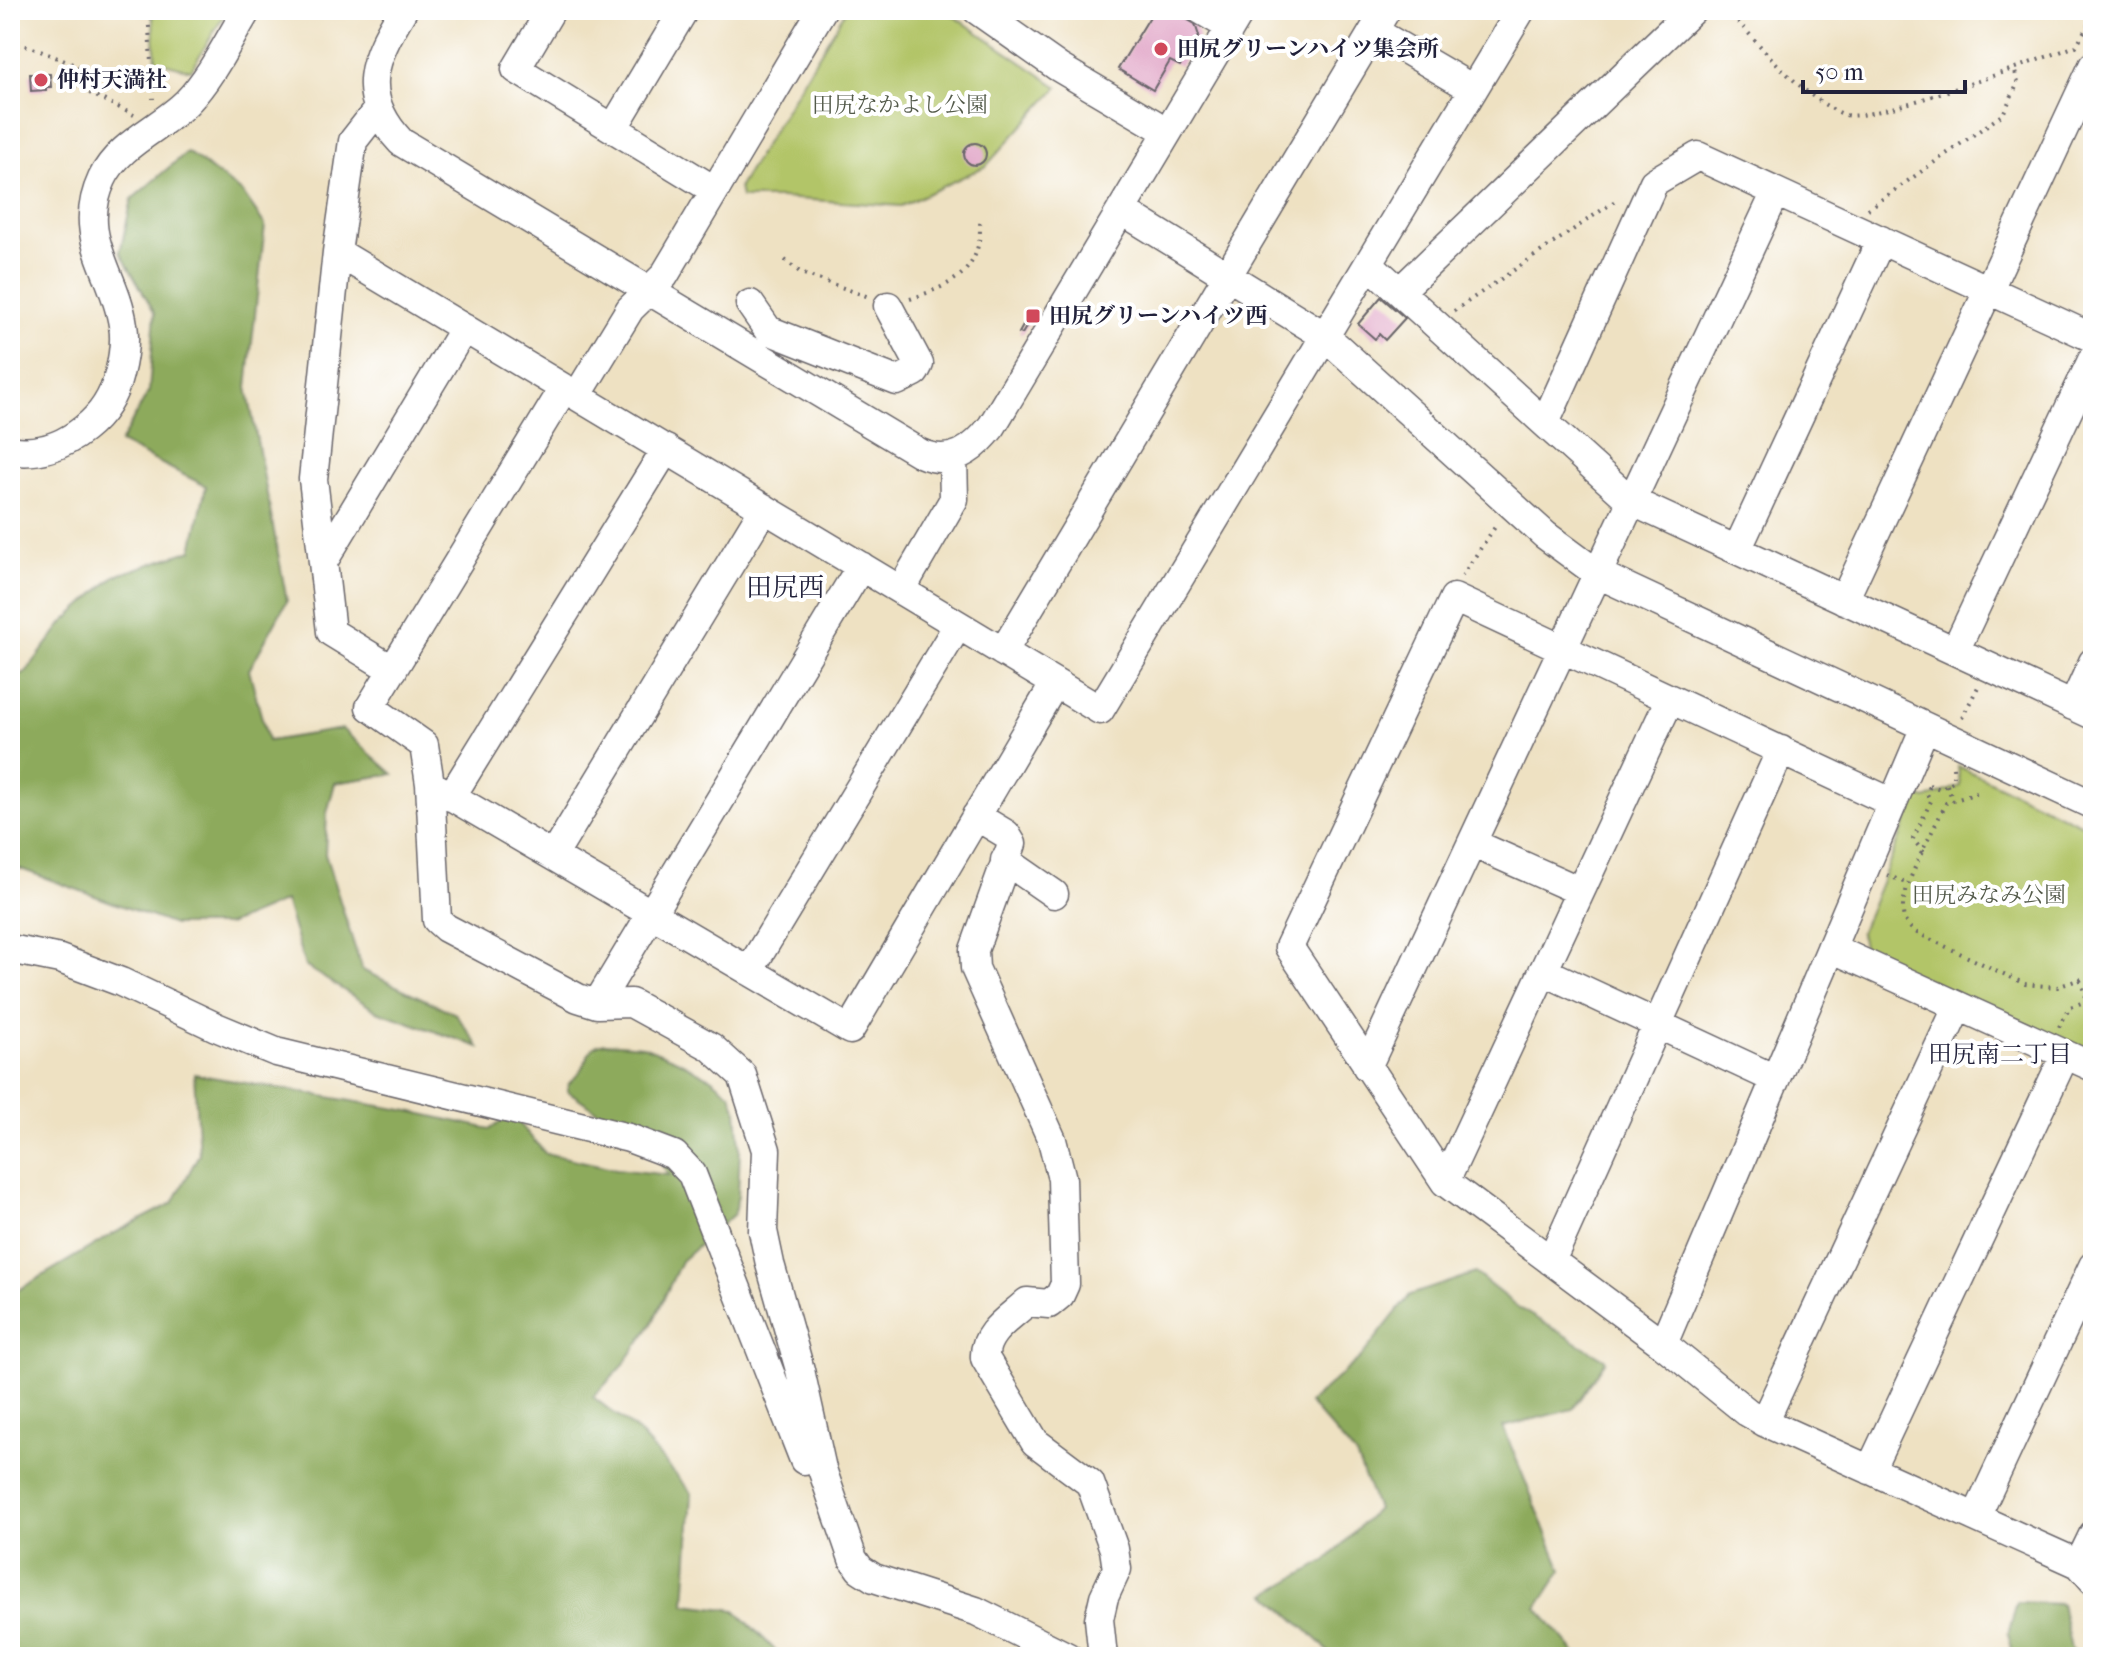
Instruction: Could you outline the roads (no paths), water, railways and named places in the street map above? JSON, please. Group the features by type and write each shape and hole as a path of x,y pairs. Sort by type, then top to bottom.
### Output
{"street":[{"path":"10,450 29,452 63,443 90,424 111,398 125,341 120,313 95,247 93,214 97,193 106,171 147,126 184,105 201,87 247,10"},
{"path":"403,10 374,67 372,84 378,109 387,126 408,147 920,453 941,458 953,457 974,447 992,426 1236,19 1201,10"},
{"path":"551,10 516,69 714,190"},
{"path":"614,127 684,10"},
{"path":"822,10 664,276 630,309 570,392 370,707 424,745 441,791 437,920 446,928 578,998 597,1004 631,1003 711,1047 742,1075 766,1150 763,1231 770,1264 800,1370 822,1469 853,1559 860,1569 874,1578 976,1611 1068,1657"},
{"path":"977,10 1058,67 1168,132"},
{"path":"337,252 1100,710 1521,10"},
{"path":"1400,291 1692,10"},
{"path":"1003,652 1380,21 1473,89"},
{"path":"1844,600 2093,66"},
{"path":"378,109 353,141 337,252 313,479 331,632 393,670"},
{"path":"1545,423 1654,182 1698,156 2093,338"},
{"path":"1367,1067 1776,192"},
{"path":"1121,210 1325,336 1545,535 1598,574 2093,805"},
{"path":"1737,550 1881,240"},
{"path":"1369,264 1631,501 2083,710 2093,662"},
{"path":"750,304 766,335 897,381 915,372 919,364 888,306"},
{"path":"323,562 464,328"},
{"path":"1955,651 2093,358"},
{"path":"441,791 666,449"},
{"path":"901,590 954,499 953,457"},
{"path":"553,856 764,508"},
{"path":"597,1004 861,566"},
{"path":"1893,803 1454,598 1289,947 1445,1182 1663,1344 1747,1412 1976,1517 2086,1572 2093,1535"},
{"path":"749,971 958,625"},
{"path":"441,791 850,1030 1055,683"},
{"path":"1445,1182 1670,699"},
{"path":"1663,1344 1925,727"},
{"path":"1551,1261 1781,750"},
{"path":"976,816 1006,834 1012,844 974,950 975,968 1052,1140 1062,1179 1065,1284 1060,1295 1049,1304 1027,1302 988,1339 984,1347 985,1358 1035,1442 1090,1483 1114,1549 1117,1569 1104,1597 1099,1619 1103,1657"},
{"path":"1472,843 1580,891"},
{"path":"1005,860 1054,894"},
{"path":"1831,948 2093,1067"},
{"path":"10,949 60,959 121,982 216,1027 287,1055 598,1128 674,1155 692,1174 787,1411 826,1534 839,1551 853,1559"},
{"path":"1543,971 1775,1079"},
{"path":"1764,1422 1958,1006"},
{"path":"1870,1470 2057,1051"},
{"path":"1976,1517 2093,1266"}],"place":[{"name":"田尻グリーンハイツ集会所","path":"1161,49"},
{"name":"仲村天満社","path":"41,80"},
{"name":"田尻グリーンハイツ西","path":"1033,316"}],"district":[{"name":"田尻西","path":"785,587"},
{"name":"田尻南二丁目","path":"2000,1054"}],"park label":[{"name":"田尻なかよし公園","path":"900,105"},
{"name":"田尻みなみ公園","path":"1989,895"}]}
